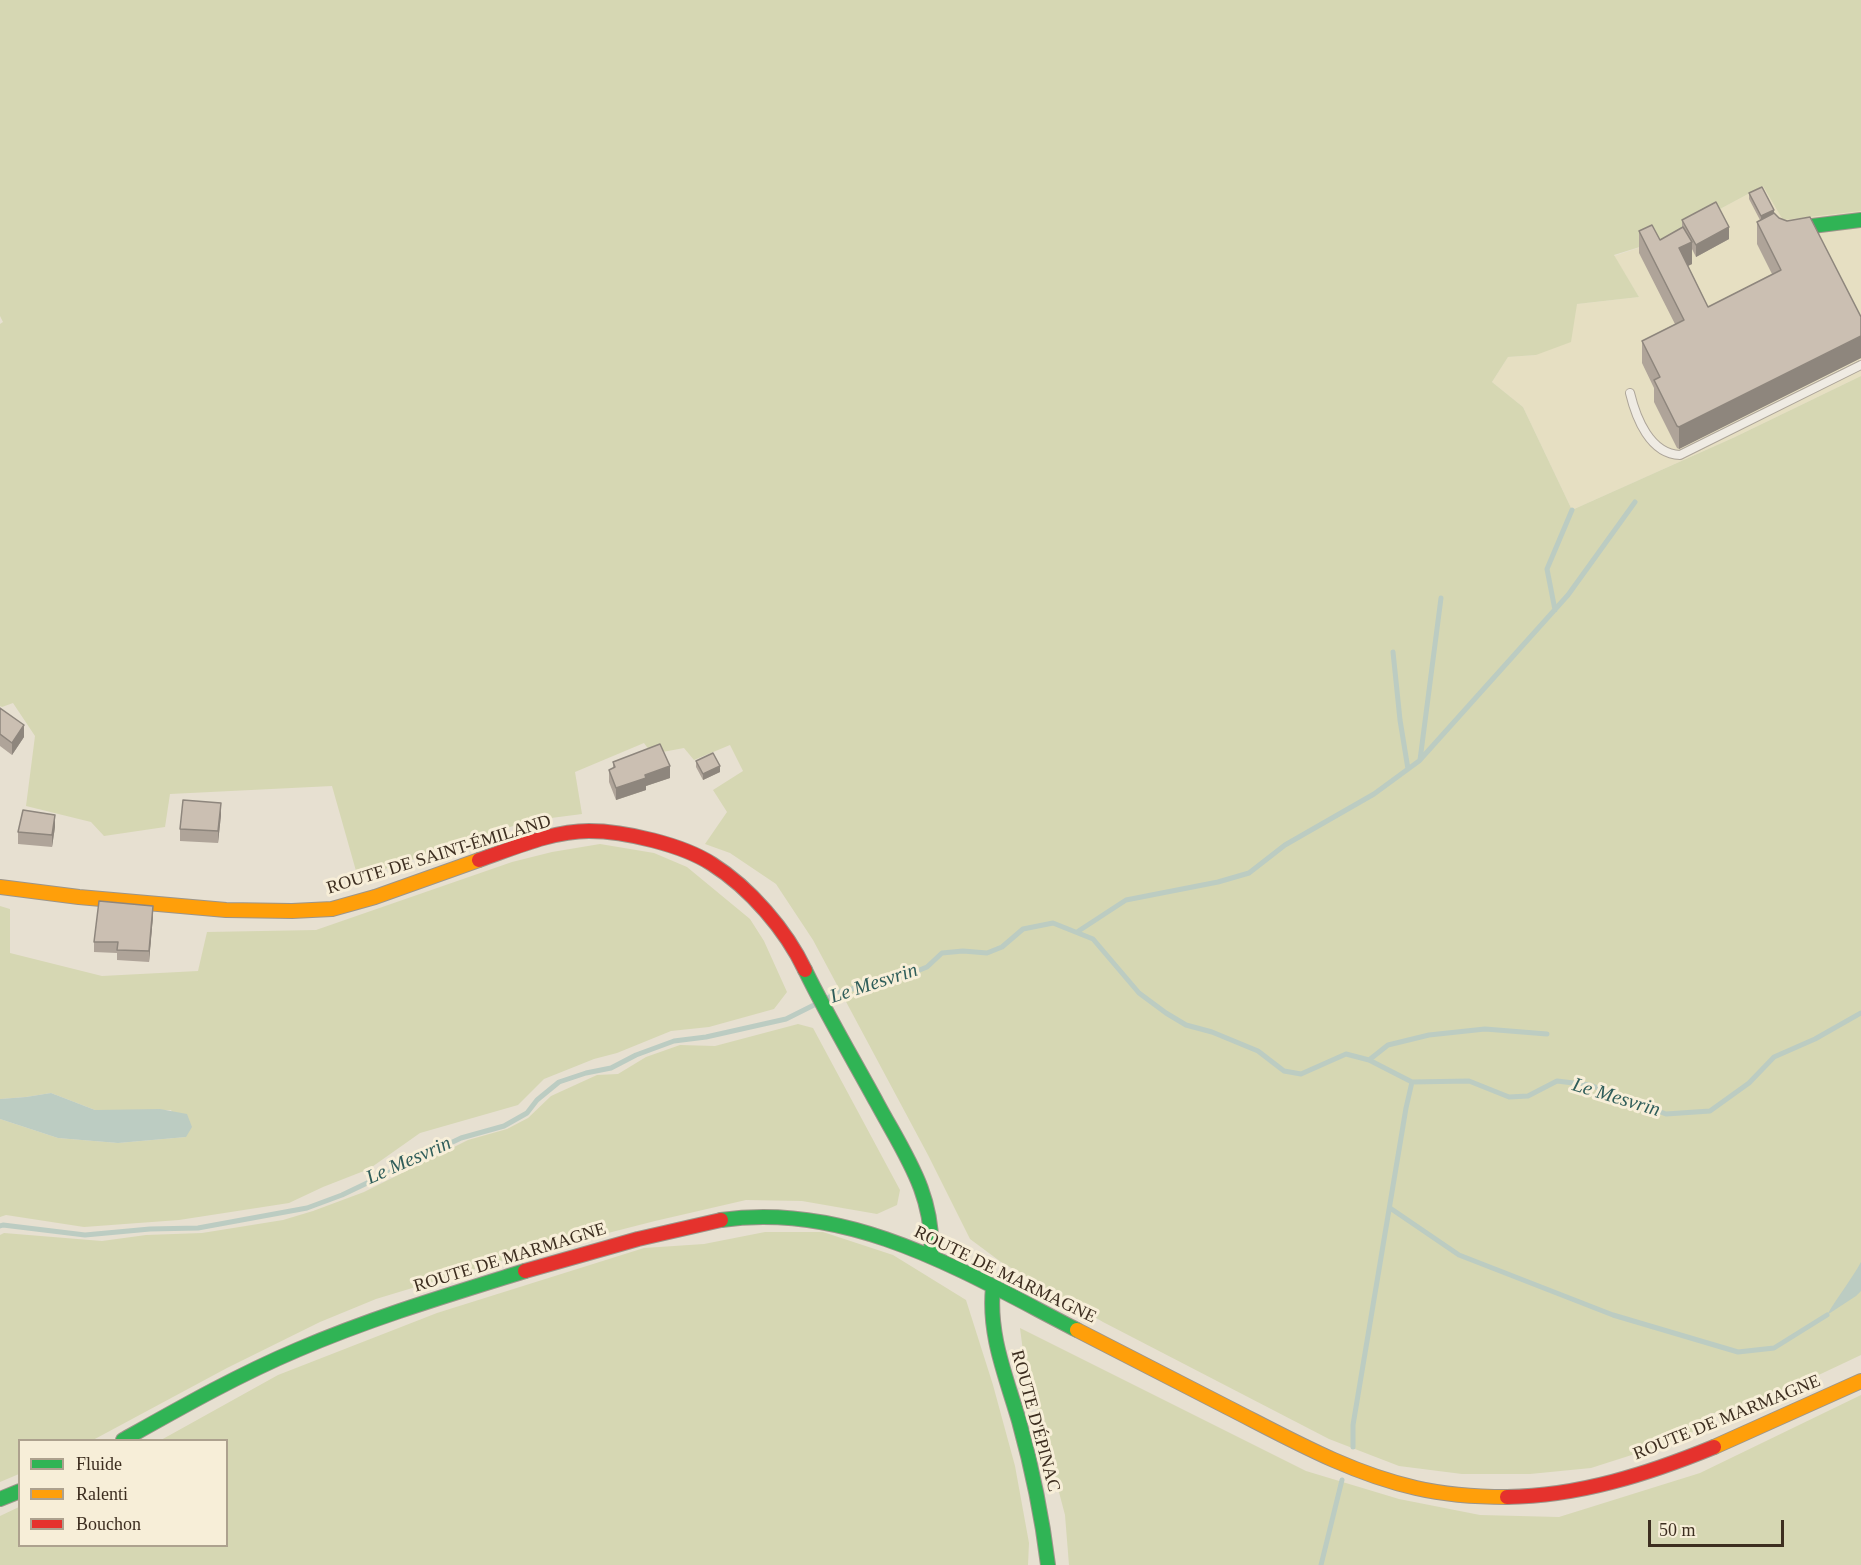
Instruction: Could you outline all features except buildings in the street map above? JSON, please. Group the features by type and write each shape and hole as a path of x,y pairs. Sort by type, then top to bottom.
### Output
{"main road":[{"path":"1785,229 1861,220"},
{"name":"ROUTE DE SAINT-ÉMILAND","path":"0,886 79,897 226,910 292,912 332,909 375,897 513,848 555,836 588,831 624,834 681,850 712,864 759,902 797,953 916,1174 932,1223 931,1256"},
{"name":"ROUTE DE MARMAGNE","path":"125,1439 262,1365 315,1342 434,1300 591,1251 728,1218 784,1218 845,1226 931,1256 1336,1461 1417,1488 1460,1495 1538,1494 1569,1491 1613,1482 1660,1468 1746,1433 1861,1381"},
{"name":"ROUTE D'ÉPINAC","path":"993,1287 991,1324 1033,1481 1043,1525 1048,1565"},
{"path":"0,1499 18,1492"}],"lane":[{"path":"1630,393 1634,410 1654,443 1663,451 1680,455 1861,365"}],"shaded area":[{"path":"1763,186 1861,211 1861,376 1735,437 1572,510 1523,407 1492,382 1508,357 1536,355 1577,304 1639,297 1614,256 1662,240"},
{"path":"51,1093 95,1110 160,1109 187,1114 192,1127 186,1137 118,1143 58,1138 0,1119 0,1099"},
{"path":"1861,1262 1861,1291 1827,1315 1853,1275"}],"green space":[{"path":"0,0 1861,0 1861,211 1783,220 1763,186 1662,240 1614,255 1639,297 1577,304 1571,342 1536,355 1508,357 1492,382 1523,407 1572,510 1735,437 1861,376 1861,1355 1738,1413 1710,1413 1688,1437 1591,1468 1530,1474 1462,1474 1399,1466 1329,1439 1103,1322 1001,1262 970,1239 928,1155 813,940 776,884 730,853 705,844 727,812 713,790 743,771 730,745 694,760 684,748 652,754 644,743 575,772 582,814 528,821 358,878 332,786 170,794 165,827 104,836 91,822 26,806 35,736 13,703 0,706 0,324 3,322 0,316"},
{"path":"600,844 654,853 687,867 750,919 764,941 787,992 774,1009 709,1027 671,1031 544,1079 518,1105 420,1133 369,1169 289,1203 179,1220 84,1227 6,1215 0,1217 0,1119 58,1138 118,1143 186,1137 171,1110 95,1110 51,1093 0,1099 0,906 10,909 10,953 102,976 198,971 207,932 316,930 512,862"},
{"path":"798,1024 813,1028 900,1190 897,1205 877,1214 802,1201 746,1200 518,1256 376,1299 320,1322 227,1368 95,1439 18,1439 18,1474 0,1482 0,1235 4,1233 102,1241 146,1235 202,1233 283,1220 364,1192 468,1140 507,1129 528,1118 551,1096 597,1075 618,1074 646,1057 680,1045 715,1046"},
{"path":"765,1232 823,1232 893,1255 966,1300 993,1385 1015,1466 1029,1543 1028,1565 0,1565 0,1516 18,1507 18,1547 228,1547 228,1439 163,1439 278,1375 437,1313 644,1248 704,1244"},
{"path":"1020,1328 1306,1471 1399,1499 1480,1515 1559,1517 1700,1473 1861,1395 1861,1565 1069,1565 1065,1515 1024,1359"}],"waterway":[{"path":"1077,932 1126,900 1218,882 1249,873 1285,845 1374,794 1419,761 1568,595 1635,502"},
{"path":"1555,610 1547,569 1572,510"},
{"path":"1420,760 1441,598"},
{"path":"1393,652 1408,769"},
{"name":"Le Mesvrin","path":"824,1000 839,992 900,978 927,967 942,953 963,951 987,953 1002,947 1023,929 1053,923 1093,939 1139,993 1166,1013 1186,1025 1212,1032 1258,1051 1284,1071 1301,1074 1346,1054 1369,1060 1412,1082 1469,1081 1509,1097 1528,1096 1557,1081 1590,1085 1666,1114 1710,1111 1749,1083 1774,1057 1815,1039 1861,1013"},
{"name":"Le Mesvrin","path":"0,1226 85,1235 150,1229 198,1228 307,1208 342,1195 461,1138 504,1126 527,1113 537,1100 559,1082 611,1068 636,1055 674,1041 706,1037 786,1019 816,1004"},
{"path":"1369,1060 1388,1045 1429,1035 1485,1029 1547,1034"},
{"path":"1353,1447 1353,1425 1412,1082"},
{"path":"1390,1208 1459,1255 1613,1315 1738,1352 1774,1348 1827,1315"},
{"path":"1321,1565 1342,1480"}],"traffic: fast":[{"path":"1788,229 1861,220"},
{"path":"805,970 916,1176 928,1214 931,1256"},
{"path":"721,1220 769,1217 816,1221 862,1231 950,1265 1077,1330"},
{"path":"125,1439 230,1381 325,1338 381,1317 525,1271"},
{"path":"993,1287 992,1305 996,1339 1032,1474 1048,1565"},
{"path":"0,1499 18,1492"}],"traffic: slow":[{"path":"0,887 79,897 226,910 332,909 375,897 479,860"},
{"path":"1077,1330 1343,1464 1416,1488 1472,1496 1507,1497"},
{"path":"1714,1447 1861,1381"}],"traffic: jam":[{"path":"479,860 533,841 575,832 619,833 670,845 700,857 740,885 777,925 805,970"},
{"path":"525,1271 638,1239 721,1220"},
{"path":"1507,1497 1560,1493 1613,1482 1714,1447"}]}
